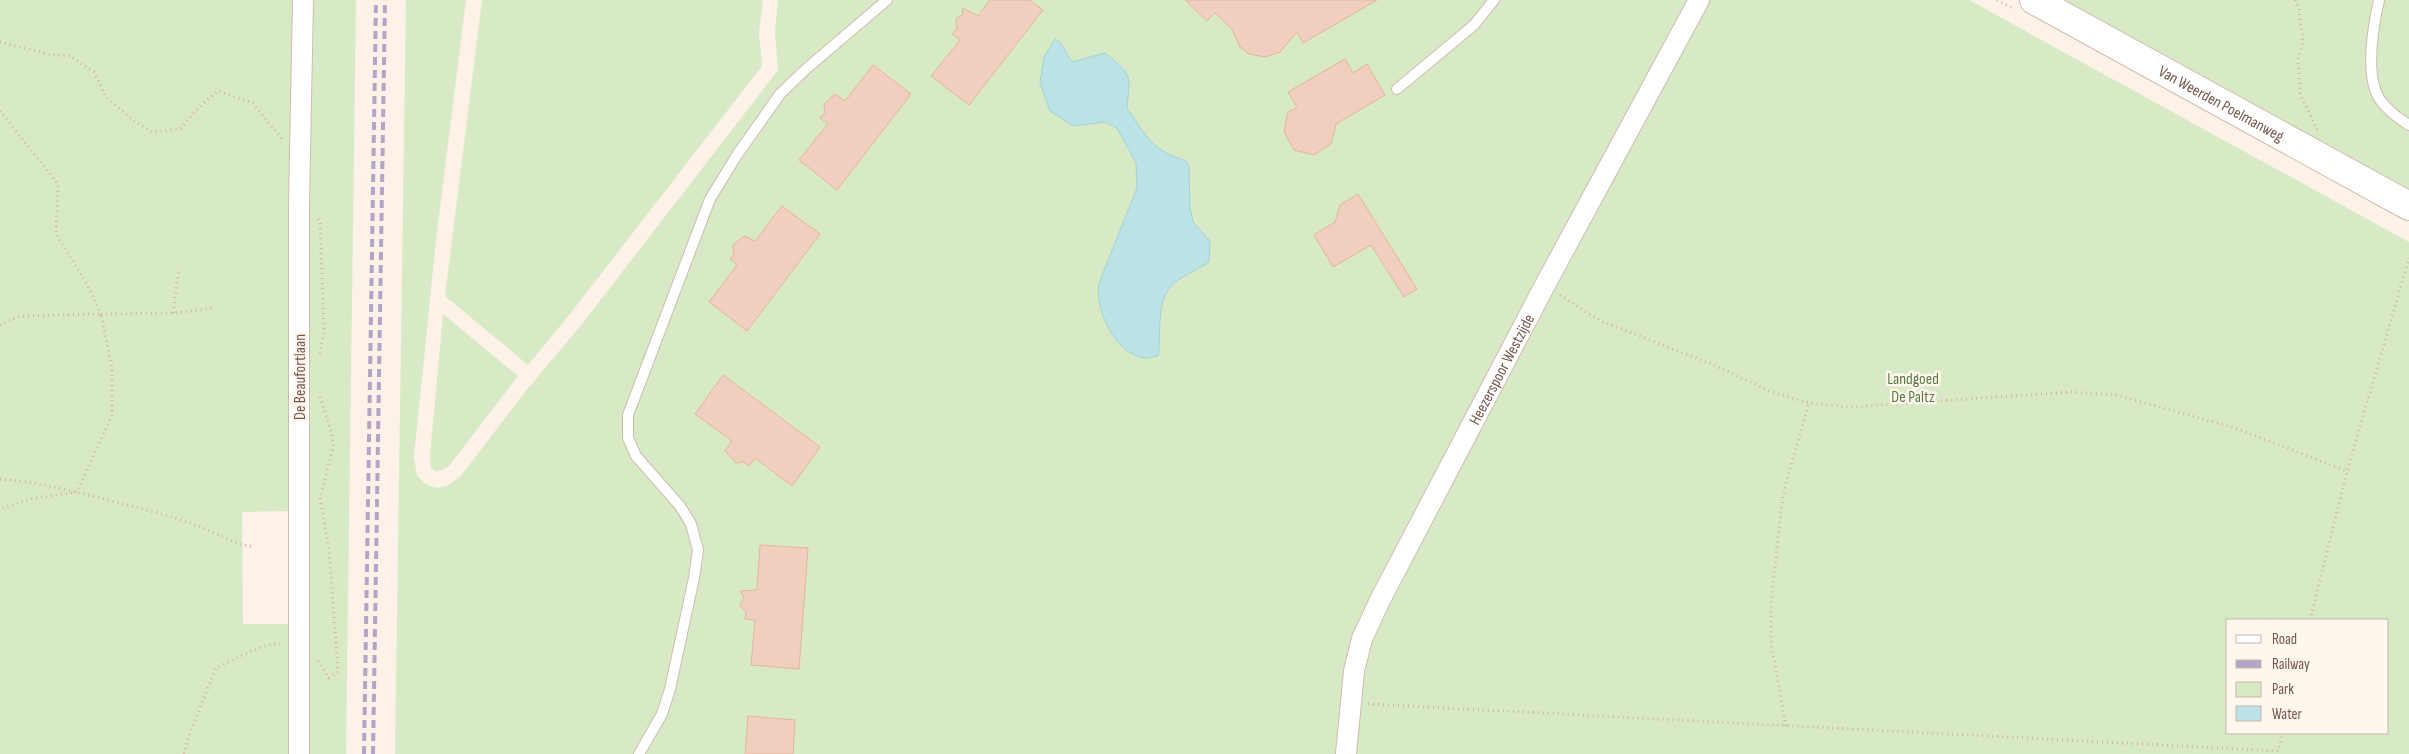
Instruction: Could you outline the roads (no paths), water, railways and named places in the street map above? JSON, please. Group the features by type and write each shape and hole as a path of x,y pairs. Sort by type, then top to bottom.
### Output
{"main road":[{"name":"Van Weerden Poelmanweg","path":"2034,0 2409,206"}],"street":[{"name":"De Beaufortlaan","path":"299,754 296,519 302,0"},
{"name":"Heezerspoor Westzijde","path":"1346,754 1354,671 1362,639 1545,285 1699,0"}],"lane":[{"path":"639,754 662,714 670,689 694,578 698,550 691,524 680,506 636,456 628,438 628,415 710,198 737,155 780,94 806,68 886,0"},
{"path":"1397,89 1474,24 1494,0"},
{"path":"2379,0 2372,34 2371,59 2376,93 2396,116 2409,125"}],"water":[{"path":"1055,39 1060,42 1072,62 1105,53 1121,66 1128,76 1129,82 1127,108 1157,147 1174,157 1186,161 1189,166 1190,207 1193,222 1210,241 1209,262 1175,282 1167,293 1161,309 1158,356 1143,358 1124,348 1115,339 1103,317 1098,293 1099,283 1137,188 1136,163 1117,128 1104,122 1073,126 1050,111 1040,83 1044,57"}],"railway":[{"path":"364,754 376,0"},
{"path":"373,754 385,0"}],"park label":[{"name":"Landgoed De Paltz","path":"1913,387"}]}
